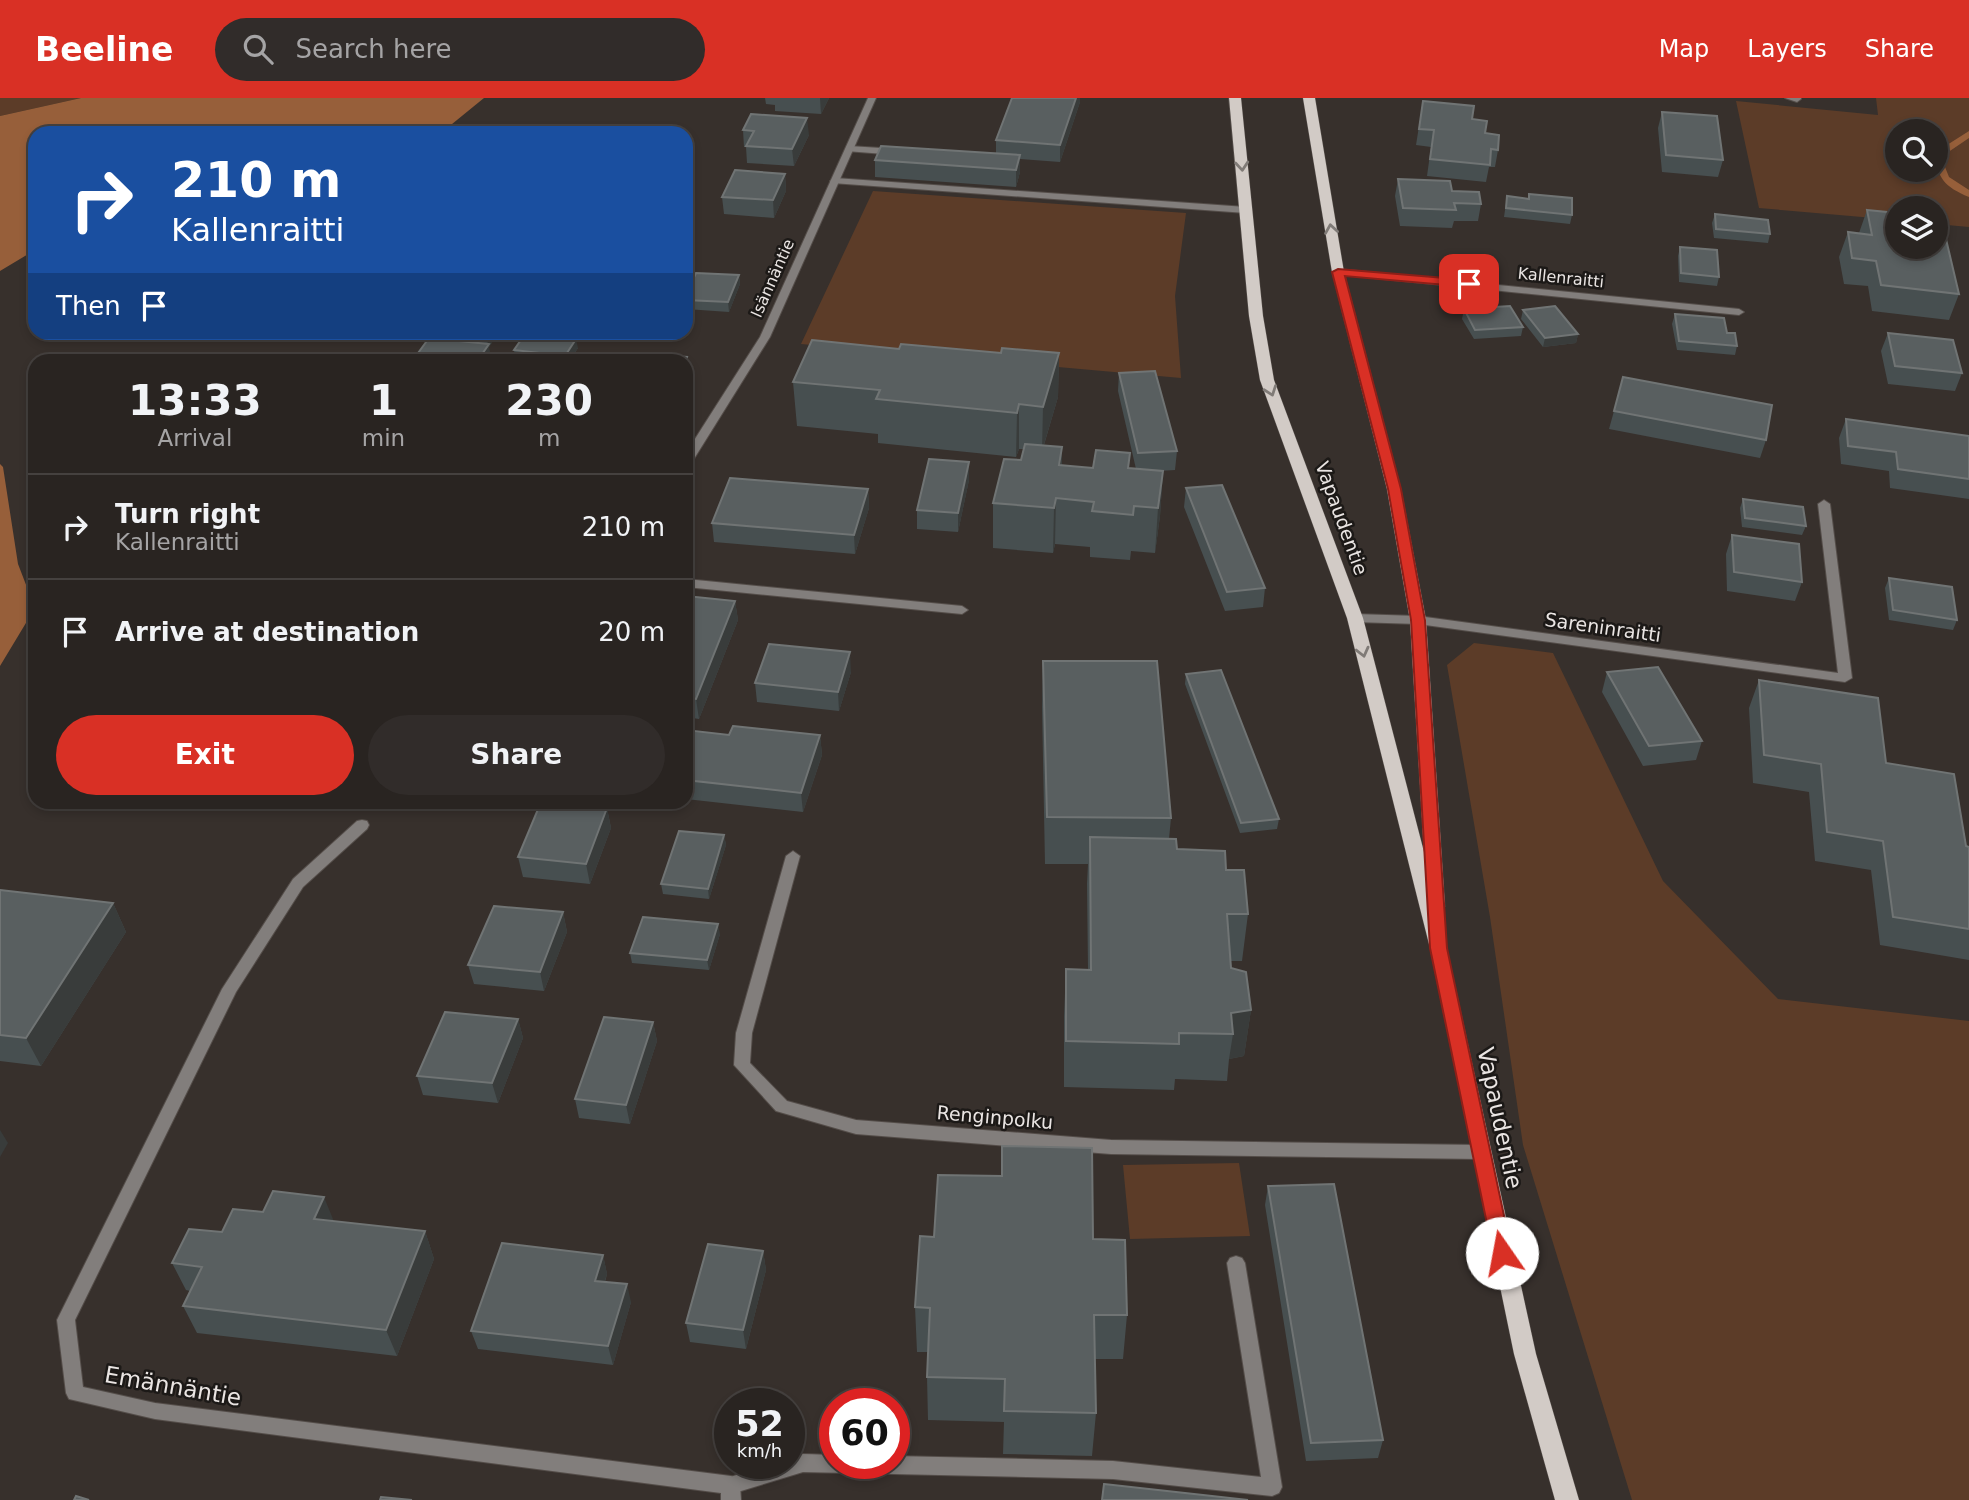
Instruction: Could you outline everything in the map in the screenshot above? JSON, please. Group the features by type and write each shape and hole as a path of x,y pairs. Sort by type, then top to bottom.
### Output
{"main road":[{"name":"Vapaudentie","path":"1235,98 1256,316 1267,380 1355,618 1439,948 1480,1152 1525,1354 1567,1500"},
{"name":"Vapaudentie","path":"1309,98 1338,272 1394,489 1418,620 1439,948"}],"street":[{"name":"Isännäntie","path":"693,452 765,337 872,98"},
{"path":"1789,98 1797,99"},
{"path":"849,149 903,153"},
{"path":"835,181 1246,210"},
{"name":"Kallenraitti","path":"1338,272 1739,312"},
{"name":"Sareninraitti","path":"1355,618 1418,620 1845,678 1824,505"},
{"path":"693,584 962,610"},
{"name":"Emännäntie","path":"362,825 298,883 230,989 66,1320 75,1393 155,1411 731,1493"},
{"name":"Renginpolku","path":"793,856 744,1033 742,1065 782,1107 856,1127 1111,1147 1480,1152"},
{"path":"731,1493 803,1463 1113,1470 1272,1487 1236,1263"}],"shaded area":[{"path":"0,98 81,98 0,116"},
{"path":"81,98 484,98 450,126 28,126 28,254 0,271 0,116"},
{"path":"1876,98 1969,98 1969,227 1948,225 1948,196 1885,196 1885,219 1759,208 1736,101 1878,115"},
{"path":"873,191 1186,213 1175,296 1181,378 801,344"},
{"path":"0,464 3,467 18,564 28,590 28,620 0,666"},
{"path":"1474,643 1553,653 1663,881 1778,999 1969,1021 1969,1500 1632,1500 1523,1145 1490,917 1447,665"},
{"path":"1239,1163 1250,1236 1130,1239 1123,1165"}],"building":[{"path":"1012,98 1076,98 1060,145 996,140"},
{"path":"1423,101 1474,106 1472,119 1487,121 1485,133 1499,135 1498,150 1491,149 1490,165 1430,159 1434,130 1419,129"},
{"path":"1662,112 1717,116 1723,160 1666,155"},
{"path":"751,114 807,118 792,149 746,146 754,131 743,130"},
{"path":"881,146 1020,155 1016,170 875,160"},
{"path":"735,170 785,174 773,200 722,197"},
{"path":"1398,179 1450,181 1452,191 1479,192 1481,204 1454,203 1456,210 1403,208"},
{"path":"1529,194 1572,198 1572,215 1506,208 1507,196 1529,199"},
{"path":"1867,210 1885,212 1885,259 1948,259 1948,248 1959,294 1881,285 1876,261 1852,258 1848,232 1872,235"},
{"path":"1715,214 1768,220 1770,234 1716,229"},
{"path":"1680,247 1717,250 1719,277 1681,273"},
{"path":"696,273 739,275 728,302 693,300 693,280"},
{"path":"1510,306 1523,327 1475,330 1464,309"},
{"path":"1555,306 1578,334 1545,338 1523,310"},
{"path":"1675,314 1724,318 1727,333 1735,333 1737,346 1679,341"},
{"path":"1888,333 1953,340 1962,373 1895,366"},
{"path":"428,340 489,344 482,354 417,354"},
{"path":"521,340 575,340 566,354 514,350"},
{"path":"812,340 899,349 901,344 1001,353 1002,348 1059,353 1043,407 1019,404 1017,413 876,399 880,390 793,382"},
{"path":"1155,371 1177,451 1138,453 1119,373"},
{"path":"1623,377 1772,405 1766,440 1614,411"},
{"path":"1846,419 1969,436 1969,479 1898,469 1896,452 1848,446"},
{"path":"1025,444 1062,447 1059,465 1093,468 1096,450 1130,453 1128,468 1163,471 1158,508 1134,506 1133,515 1092,511 1094,502 1056,498 1054,508 993,503 1004,459 1021,460"},
{"path":"929,459 969,462 958,513 917,510"},
{"path":"730,478 868,489 854,535 712,523"},
{"path":"1222,485 1265,588 1227,592 1186,488"},
{"path":"1743,499 1803,507 1806,526 1745,518"},
{"path":"1732,535 1799,544 1802,582 1734,572"},
{"path":"1889,578 1952,587 1957,620 1893,610"},
{"path":"693,597 735,601 696,699 693,699"},
{"path":"769,644 850,652 838,692 755,683"},
{"path":"1043,661 1157,661 1171,818 1047,817"},
{"path":"1658,667 1702,741 1649,746 1607,672"},
{"path":"1221,670 1279,819 1241,823 1186,674"},
{"path":"1759,680 1878,698 1886,763 1954,774 1966,846 1969,847 1969,929 1893,917 1883,841 1827,832 1821,764 1764,755"},
{"path":"733,726 820,735 801,793 693,781 693,731 729,735"},
{"path":"538,809 607,809 586,864 518,857"},
{"path":"679,831 724,835 708,889 661,884"},
{"path":"1090,837 1176,839 1177,849 1225,851 1226,870 1244,870 1248,914 1227,914 1231,968 1246,972 1251,1010 1231,1013 1233,1034 1179,1033 1179,1044 1066,1041 1066,969 1091,970"},
{"path":"0,890 113,903 26,1038 0,1035"},
{"path":"494,906 563,912 540,972 468,965"},
{"path":"643,917 718,924 707,960 630,953"},
{"path":"445,1012 518,1019 492,1083 417,1076"},
{"path":"604,1017 653,1022 626,1105 575,1099"},
{"path":"1002,1146 1092,1148 1093,1239 1125,1240 1127,1315 1094,1315 1096,1413 1004,1411 1005,1379 927,1377 930,1308 915,1307 920,1236 934,1237 938,1175 1002,1176"},
{"path":"1334,1184 1383,1440 1311,1443 1268,1186"},
{"path":"273,1191 324,1197 314,1219 425,1231 386,1330 183,1306 202,1267 172,1263 189,1229 222,1232 233,1209 263,1212"},
{"path":"502,1243 603,1255 595,1281 627,1284 608,1346 471,1331"},
{"path":"708,1244 763,1251 743,1330 686,1323"},
{"path":"1104,1484 1248,1500 1102,1500"},
{"path":"381,1497 412,1500 380,1500"}],"waterway":[{"path":"1969,134 1936,156 1945,179 1969,194"}],"route":[{"path":"1469,284 1338,272 1394,489 1418,620 1439,948 1502,1253"}]}
